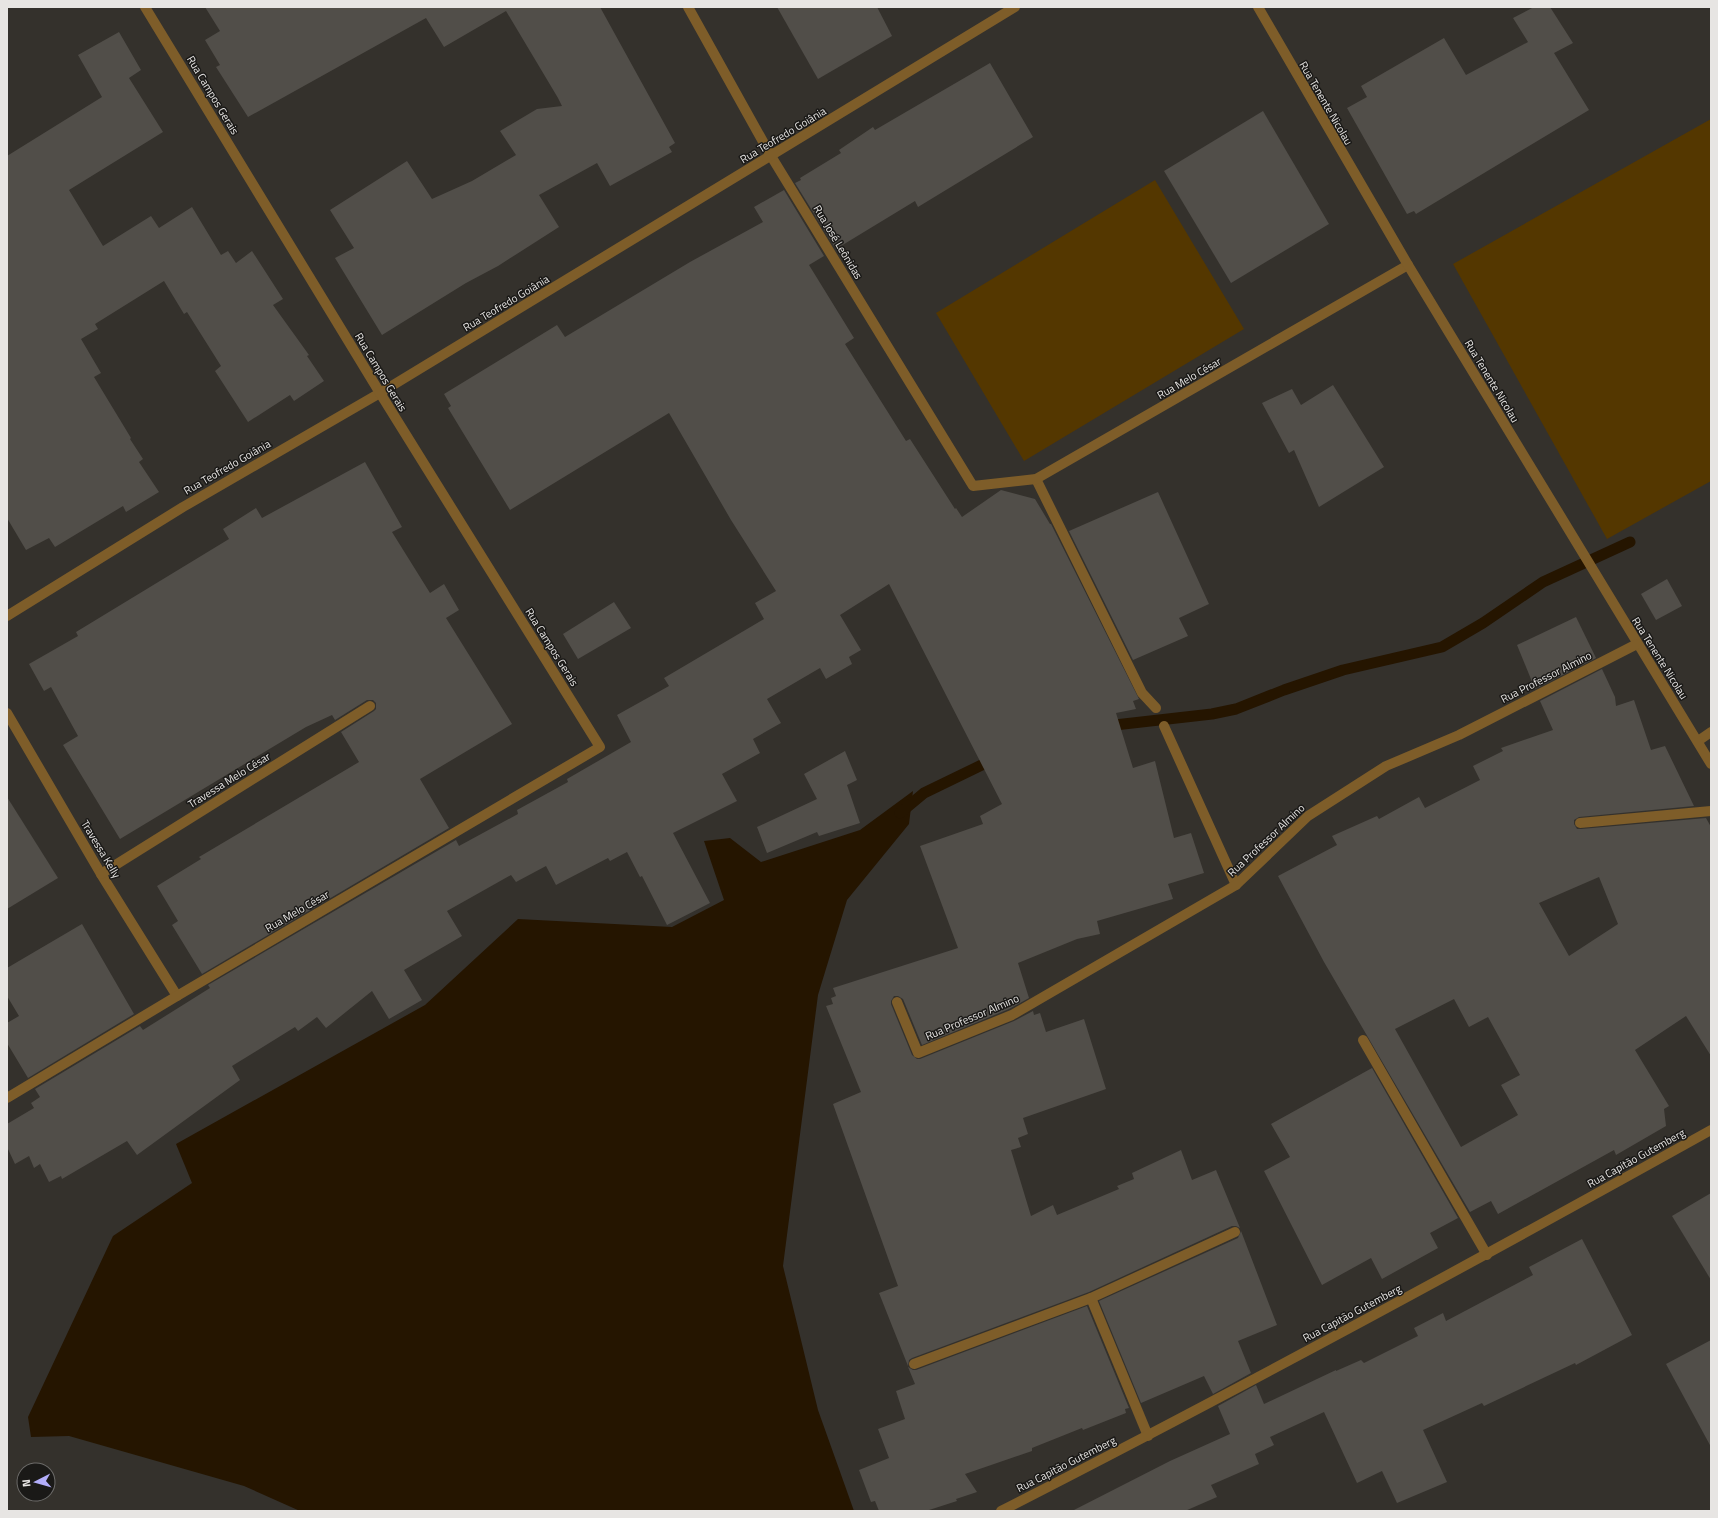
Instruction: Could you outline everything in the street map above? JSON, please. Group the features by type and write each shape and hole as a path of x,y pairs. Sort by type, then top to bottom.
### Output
{"street":[{"name":"Rua Campos Gerais","path":"145,7 380,393 600,747"},
{"name":"Rua José Leônidas","path":"688,7 772,156 973,486"},
{"name":"Rua Teofredo Goiânia","path":"7,616 182,507 380,393 1015,7"},
{"name":"Rua Tenente Nicolau","path":"1258,7 1408,265 1711,764"},
{"name":"Rua Melo César","path":"973,486 1036,479 1408,265"},
{"path":"1036,479 1142,693 1156,708"},
{"name":"Rua Professor Almino","path":"897,1002 918,1053 1012,1015 1236,885 1308,816 1386,766 1459,735 1637,644"},
{"name":"Travessa Melo César","path":"101,874 370,706"},
{"name":"Travessa Kelly","path":"7,713 101,874 177,996"},
{"path":"1164,726 1236,885"},
{"path":"1698,741 1711,732"},
{"name":"Rua Melo César","path":"7,1098 600,747"},
{"path":"1580,823 1711,811"},
{"path":"1363,1040 1487,1255"},
{"name":"Rua Capitão Gutemberg","path":"1001,1511 1148,1436 1487,1255 1711,1130"},
{"path":"914,1364 1091,1298 1235,1232"},
{"path":"1091,1298 1148,1436"}],"shaded area":[{"path":"1711,119 1711,481 1607,539 1453,264"},
{"path":"1155,180 1244,329 1024,461 936,313"},
{"path":"913,791 909,824 847,900 818,995 783,1266 818,1410 854,1511 300,1511 244,1486 69,1436 31,1437 28,1417 113,1236 192,1183 176,1144 425,1005 518,919 672,927 724,900 704,841 730,838 761,862 860,830"}],"building":[{"path":"205,7 600,7 675,143 669,147 672,152 610,186 597,163 539,195 559,227 498,266 466,283 382,335 335,258 354,248 330,210 407,161 432,199 472,181 516,155 500,131 537,109 562,106 558,98 506,11 444,47 426,18 248,117 216,67 220,65 205,40 220,31"},
{"path":"777,7 877,7 892,36 818,79"},
{"path":"1534,7 1550,7 1573,43 1554,53 1589,110 1416,214 1414,211 1407,214 1347,108 1367,97 1361,86 1444,38 1466,75 1528,42 1513,18"},
{"path":"119,32 141,70 129,78 163,132 69,190 103,246 151,216 159,228 192,207 221,255 228,251 236,263 252,251 283,299 273,305 309,355 307,356 324,381 294,401 290,395 248,422 215,371 221,366 187,312 184,314 164,281 95,324 98,329 81,339 101,373 94,377 143,459 139,462 159,492 126,512 123,506 55,547 49,538 26,550 7,518 7,156 102,97 78,55"},
{"path":"990,63 1033,137 918,207 915,201 836,249 795,183 801,180 800,178 841,153 839,150 873,127 875,130"},
{"path":"1263,111 1329,224 1231,283 1164,171"},
{"path":"784,190 824,256 809,265 854,338 845,344 906,441 910,439 955,509 956,508 962,517 1001,490 1035,499 1051,524 1139,699 1133,701 1136,709 1116,713 1133,768 1155,761 1174,838 1191,833 1204,873 1168,884 1173,899 1097,921 1100,934 1077,939 1018,963 1029,998 1009,1009 922,1045 903,999 898,996 894,996 891,1004 912,1055 917,1059 920,1059 1014,1021 1033,1011 1034,1015 1040,1013 1046,1032 1084,1019 1106,1089 1023,1118 1028,1134 1018,1138 1021,1147 1011,1150 1031,1216 1053,1205 1057,1215 1119,1189 1117,1186 1134,1179 1132,1173 1181,1150 1192,1180 1216,1170 1240,1228 1232,1226 1089,1292 912,1358 909,1360 908,1366 879,1293 898,1286 833,1104 861,1092 826,1006 833,1004 831,998 836,996 833,988 958,948 920,846 983,824 980,816 1002,804 889,584 840,615 861,650 849,657 852,664 826,679 820,668 767,699 781,723 753,739 760,753 722,774 737,801 673,833 710,903 667,925 642,876 640,877 627,852 610,861 608,858 556,885 546,866 516,882 511,875 447,911 462,936 404,970 422,1000 389,1019 372,991 326,1028 317,1017 298,1031 295,1027 232,1066 240,1080 137,1155 127,1141 62,1179 61,1176 49,1182 40,1164 34,1168 29,1156 15,1164 7,1147 7,1124 34,1108 31,1103 40,1097 35,1089 140,1026 143,1030 210,988 208,985 456,840 459,846 518,814 517,810 568,782 567,779 631,742 617,715 669,686 664,678 764,619 755,603 776,591 731,520 669,413 510,510 448,408 451,406 444,394 557,325 565,337 690,262 763,222 754,207"},
{"path":"1333,385 1384,467 1319,507 1294,450 1289,453 1262,403 1292,389 1301,405"},
{"path":"365,462 402,527 392,532 430,593 444,584 459,610 446,618 512,724 420,779 449,828 202,974 172,925 178,921 157,886 201,859 199,857 359,762 341,732 374,711 376,709 376,703 373,700 367,700 335,720 332,715 306,727 120,839 63,745 78,736 51,687 44,691 29,664 78,636 76,632 229,539 223,529 256,508 262,518"},
{"path":"1158,492 1209,604 1179,618 1188,636 1133,660 1069,531"},
{"path":"1667,579 1682,606 1656,620 1641,594"},
{"path":"614,602 631,628 578,659 563,634"},
{"path":"1576,617 1596,658 1535,689 1517,645"},
{"path":"1602,669 1615,697 1616,706 1634,700 1651,750 1665,746 1694,806 1579,817 1574,820 1574,824 1577,829 1706,818 1711,827 1711,1056 1686,1016 1635,1050 1669,1106 1664,1109 1666,1126 1616,1155 1614,1150 1498,1214 1491,1201 1470,1212 1324,962 1278,876 1337,845 1332,836 1377,816 1379,819 1419,797 1425,808 1480,780 1473,766 1503,751 1501,748 1553,730 1540,701","holes":["1599,877 1618,924 1569,956 1539,903","1454,999 1469,1027 1488,1017 1520,1075 1501,1085 1518,1115 1461,1147 1395,1029"]},
{"path":"845,751 857,780 847,785 860,823 819,836 817,832 767,853 757,827 817,799 804,774"},
{"path":"7,797 58,878 7,909"},
{"path":"82,924 134,1014 28,1078 7,1043 7,1023 19,1016 7,996 7,968"},
{"path":"1372,1068 1458,1218 1430,1233 1438,1248 1382,1279 1371,1258 1322,1285 1264,1171 1290,1157 1271,1124"},
{"path":"1711,1193 1711,1280 1672,1216"},
{"path":"1241,1231 1277,1325 1238,1341 1251,1373 1213,1394 1204,1376 1141,1403 1099,1301 1238,1238"},
{"path":"1582,1239 1632,1335 1576,1365 1575,1363 1484,1406 1482,1403 1423,1430 1447,1482 1397,1503 1382,1471 1357,1483 1324,1412 1270,1437 1274,1445 1255,1454 1259,1464 1211,1485 1217,1497 1185,1511 1072,1511 1170,1461 1230,1434 1218,1406 1256,1385 1264,1404 1336,1370 1361,1360 1364,1363 1418,1336 1414,1328 1443,1313 1446,1321 1533,1275 1529,1267"},
{"path":"1087,1306 1129,1408 1125,1409 1126,1413 1083,1430 1082,1428 1032,1448 1032,1451 965,1474 977,1492 956,1499 957,1501 926,1511 879,1511 875,1501 871,1502 859,1470 889,1458 878,1429 905,1419 896,1391 915,1384 908,1367 916,1370"},
{"path":"1711,1340 1711,1447 1666,1364"}],"waterway":[{"path":"1106,726 1212,714 1236,709 1284,690 1343,670 1442,647 1483,623 1543,582 1630,542"},
{"path":"900,813 924,793 994,759"}]}
